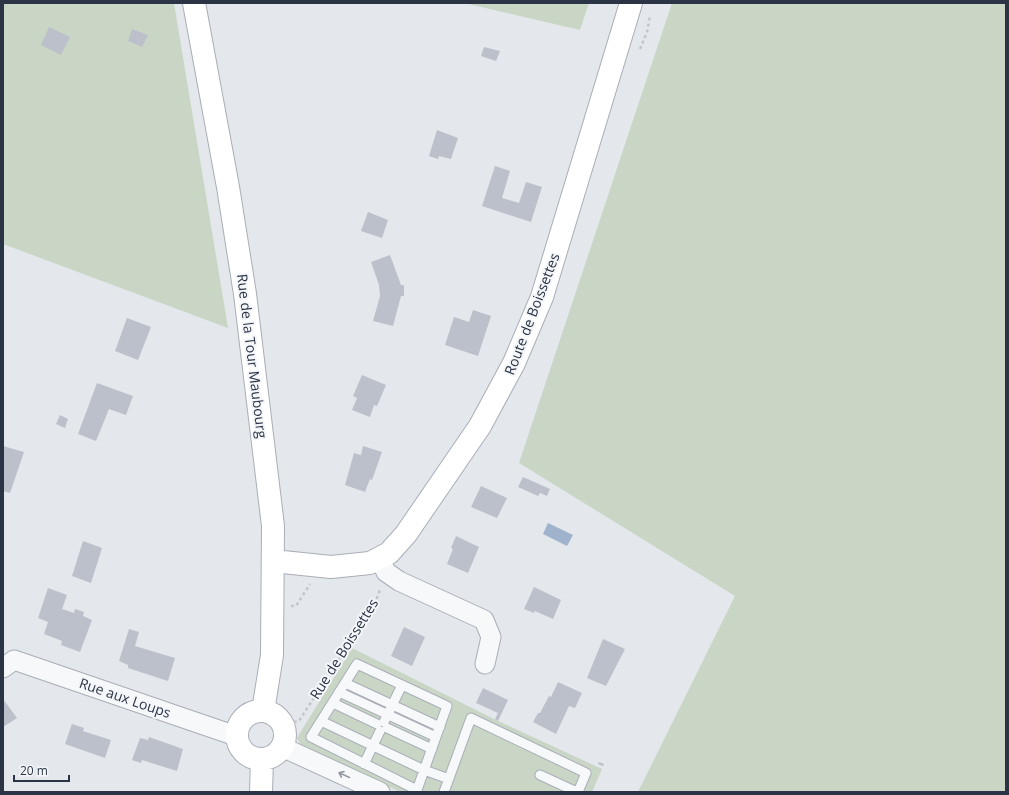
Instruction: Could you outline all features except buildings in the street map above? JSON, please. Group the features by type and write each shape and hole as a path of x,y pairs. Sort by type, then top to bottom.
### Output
{"main road":[{"name":"Rue de la Tour Maubourg","path":"194,3 228,187 245,294 273,526 274,561 272,655 263,711"},
{"name":"Route de Boissettes","path":"274,561 331,567 370,563 383,566 458,459 493,405 514,364 542,297 631,3"},
{"path":"263,711 271,713 282,724 285,740 282,747 271,757 262,759 250,756 243,751 236,736 238,728 244,718 255,712 263,711"},
{"path":"261,792 262,759"}],"street":[{"path":"383,566 399,580 484,620 492,637 485,664"},
{"name":"Rue aux Loups","path":"8,664 236,736"},
{"path":"282,747 380,792"}],"lane":[{"path":"357,664 447,706 417,790 311,737 345,683 357,664"},
{"path":"345,683 440,727"},
{"path":"364,764 402,685"},
{"path":"339,692 383,724 436,737"},
{"path":"333,703 383,724 432,749"},
{"path":"444,792 472,718 586,773 578,792 540,775"},
{"path":"321,721 424,770 449,779"}],"path":[{"name":"Rue de Boissettes","path":"282,724 299,721 375,603 383,566"}],"green space":[{"path":"3,3 174,3 228,328 3,244"},
{"path":"464,3 589,3 580,30"},
{"path":"672,3 1006,3 1006,792 638,792 735,596 519,463"},
{"path":"352,648 494,719 602,769 592,792 400,792 300,744 297,738"}],"water":[{"path":"548,523 573,535 567,546 543,534"}]}
